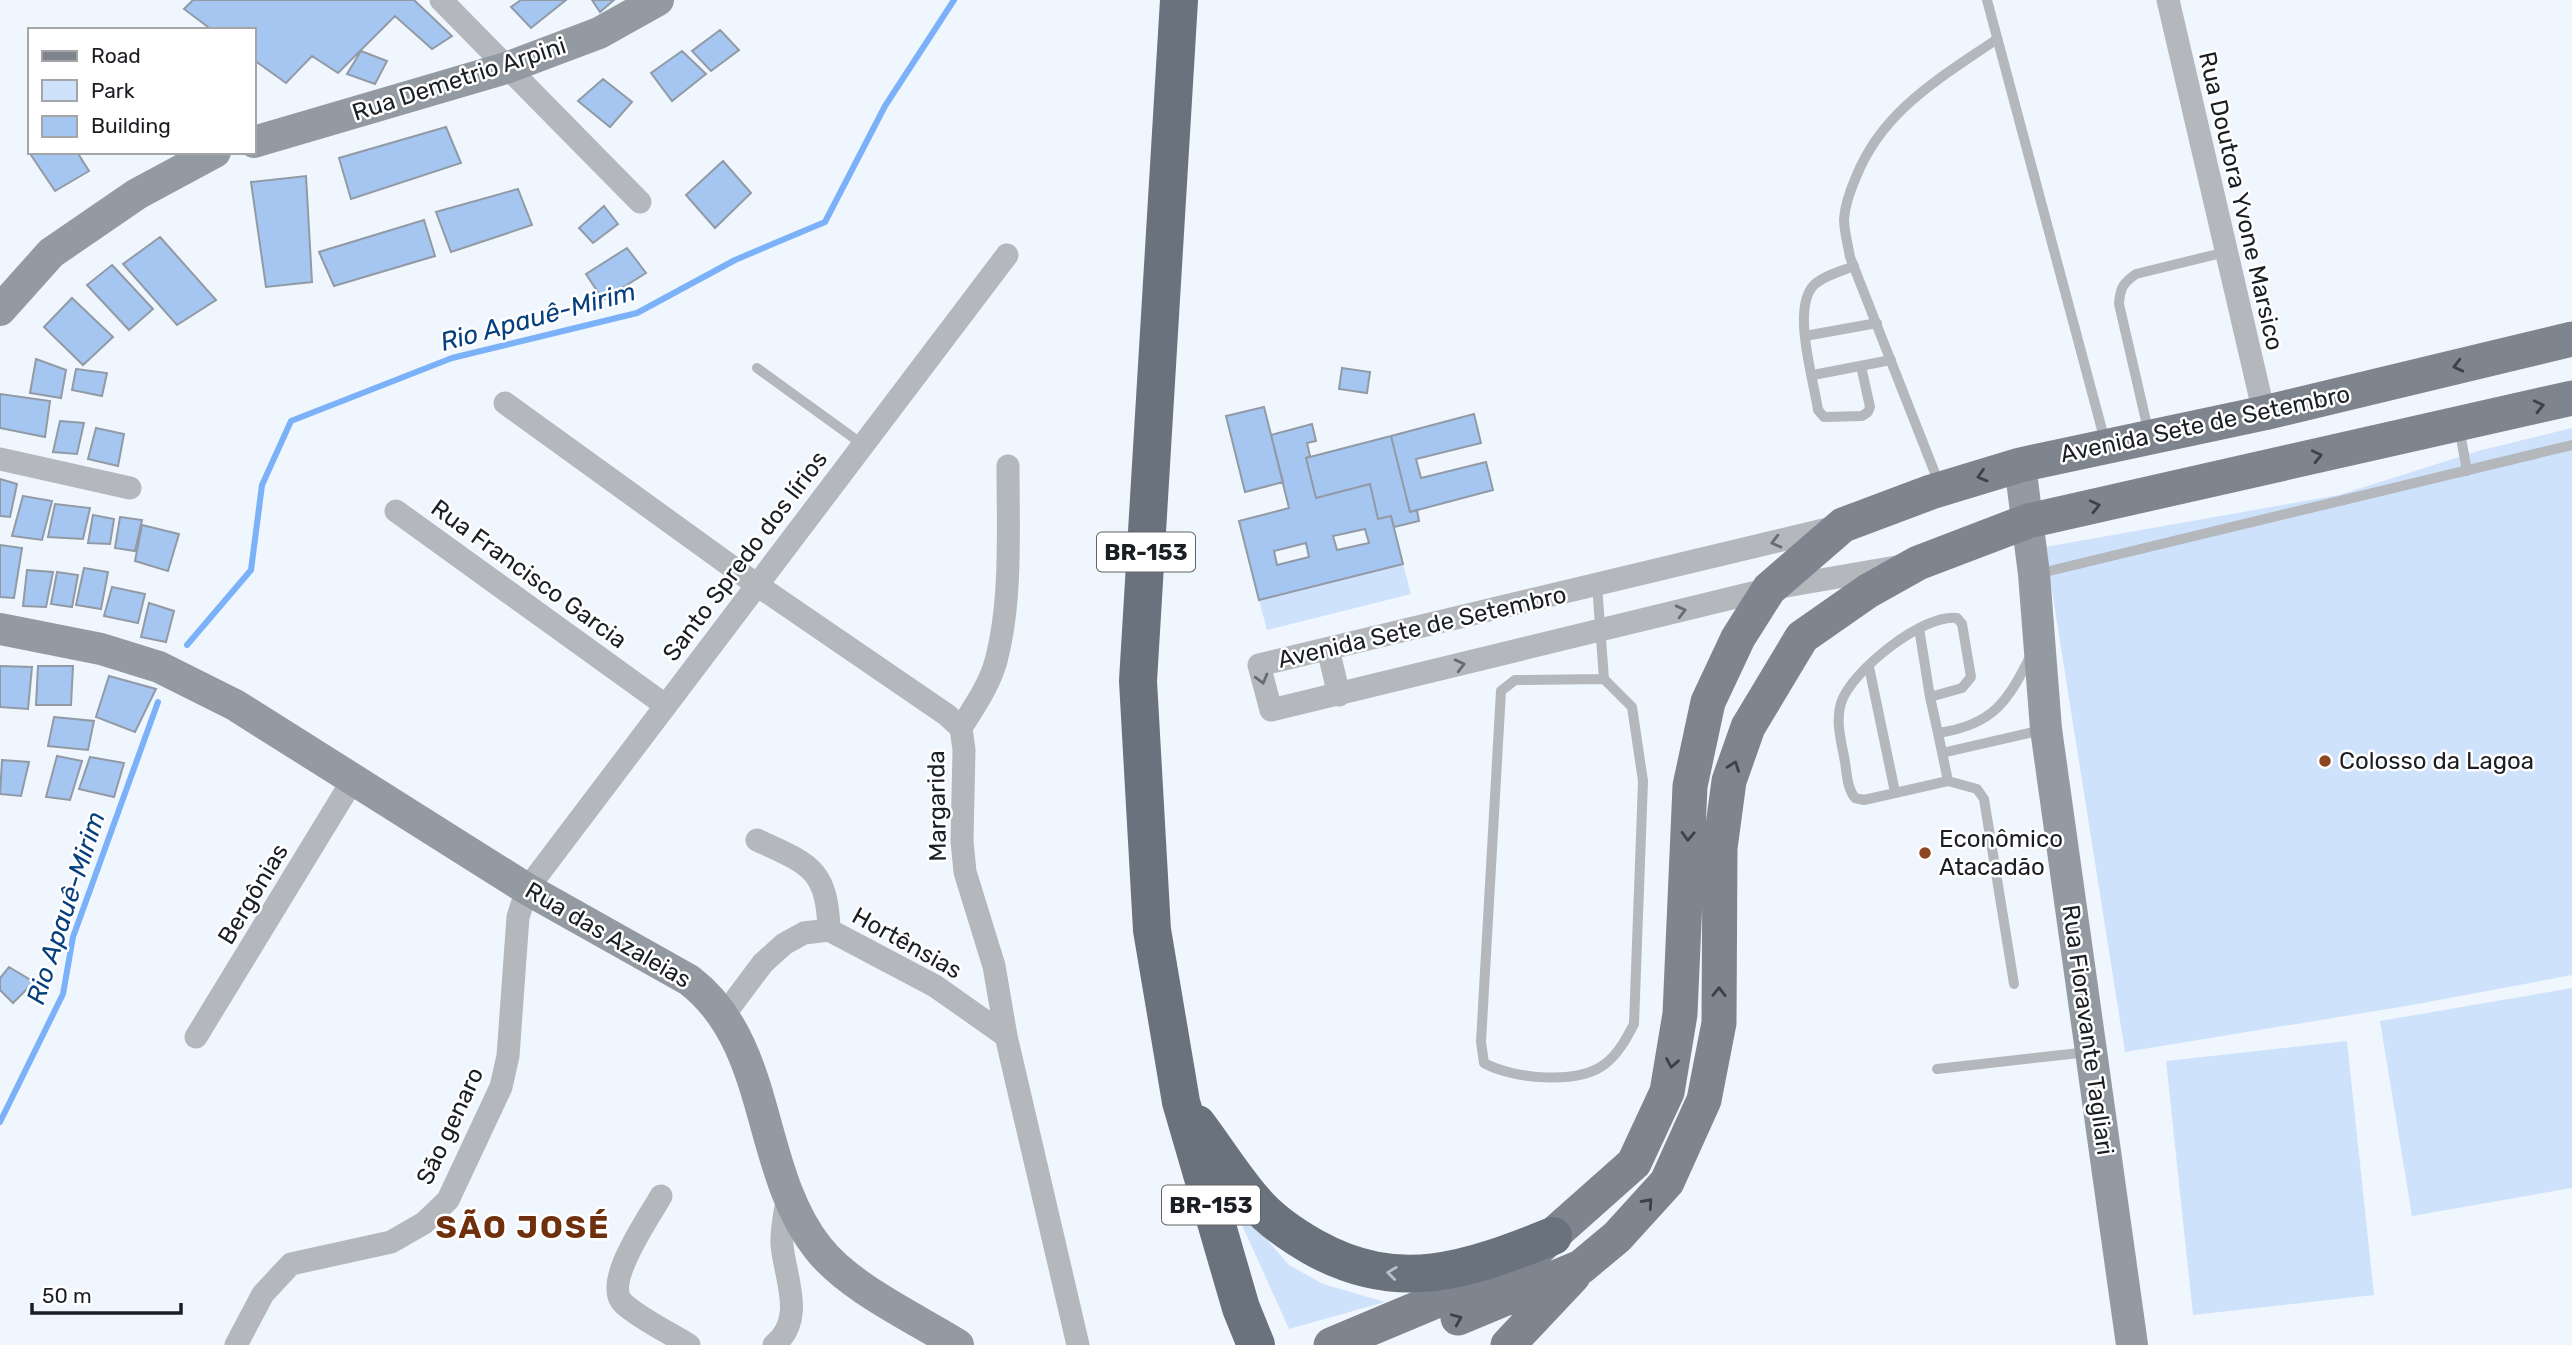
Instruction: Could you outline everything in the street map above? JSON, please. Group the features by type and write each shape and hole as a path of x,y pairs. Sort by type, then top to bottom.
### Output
{"highway":[{"name":"BR-153","path":"1179,0 1138,681 1152,930 1181,1102 1241,1308 1256,1345"},
{"path":"1181,1102 1255,1203 1294,1237 1335,1259 1394,1275 1435,1273 1496,1259 1553,1236"}],"main road":[{"name":"Avenida Sete de Setembro","path":"1331,1345 1488,1279 1526,1259 1634,1163 1667,1092 1680,1014 1690,786 1708,702 1738,638 1769,589 1843,525 1941,489 2020,465 2263,413 2572,339"},
{"name":"Avenida Sete de Setembro","path":"1508,1345 1581,1267 1617,1237 1667,1182 1704,1100 1719,1023 1720,848 1728,781 1748,727 1802,637 1868,591 1917,563 2028,522 2572,398"},
{"path":"2263,413 2275,466"},
{"name":"Avenida Sete de Setembro","path":"1394,1345 1581,1267"}],"street":[{"path":"441,0 640,202"},
{"name":"Rua Demetrio Arpini","path":"256,141 506,68 599,33 657,0"},
{"name":"Rua Doutora Yvone Marsico","path":"2168,0 2263,413"},
{"path":"0,310 51,253 137,194 211,154"},
{"name":"Santo Spredo dos lírios","path":"527,889 1007,255"},
{"name":"Margarida","path":"505,403 961,728 964,750 962,841 965,872 994,966 1006,1035 1078,1345"},
{"path":"0,459 130,488"},
{"name":"Rua Fioravante Tagliari","path":"2020,465 2034,574 2046,729 2132,1345"},
{"path":"961,728 984,690 996,660 1006,581 1008,466"},
{"name":"Rua Francisco Garcia","path":"396,511 665,705"},
{"name":"Avenida Sete de Setembro","path":"1843,525 1259,665 1270,710 1769,589 1917,563"},
{"name":"Rua das Azaleias","path":"0,629 101,649 159,667 236,705 527,889 689,979 711,997 744,1052 788,1196 818,1248 839,1268 958,1345"},
{"path":"1328,649 1339,695"},
{"name":"Bergônias","path":"196,1037 354,778"},
{"path":"758,840 802,861 820,879 828,898 829,930"},
{"name":"São genaro","path":"236,1345 262,1294 291,1264 391,1242 424,1223 448,1200 501,1087 508,1056 518,917 527,889"},
{"name":"Hortênsias","path":"724,1015 762,963 784,944 804,933 829,930 935,986 1006,1035"},
{"path":"661,1196 617,1275 616,1290 621,1302 689,1345"},
{"path":"779,1344 793,1303 782,1249 788,1196"}],"lane":[{"path":"1987,0 2106,447"},
{"path":"1941,489 1854,266 1844,220 1849,194 1864,156 1884,126 1923,90 1997,39"},
{"path":"2150,438 2119,304 2120,289 2124,281 2136,274 2226,251"},
{"path":"1854,266 1815,283 1810,290 1803,316 1818,410 1824,418 1862,416 1870,407 1861,366"},
{"path":"1805,336 1877,323"},
{"path":"1813,375 1891,360"},
{"path":"757,368 862,444"},
{"path":"2458,424 2467,471"},
{"path":"2034,574 2572,444"},
{"path":"1597,585 1603,630 1604,679 1632,707 1643,781 1634,1024 1622,1048 1604,1065 1572,1077 1503,1073 1484,1063 1481,1042 1502,691 1514,680 1604,679"},
{"path":"1930,697 1962,688 1971,677 1962,624 1957,618 1934,619 1919,628 1852,684 1841,703 1839,723 1849,787 1855,797 1864,800 1948,781 1977,789 1984,799 2014,984"},
{"path":"1919,628 1948,781"},
{"path":"1938,733 1972,726 1996,712 2008,698 2038,641"},
{"path":"1870,667 1895,792"},
{"path":"1942,753 2046,729"},
{"path":"1937,1069 2091,1051"}],"green space":[{"name":"Colosso da Lagoa","path":"2572,428 2572,975 2412,1005 2125,1052 2045,547 2339,495 2478,451"},
{"path":"1403,564 1411,594 1267,630 1259,600"},
{"path":"2572,988 2572,1188 2412,1216 2380,1021"},
{"path":"2347,1041 2374,1295 2193,1315 2166,1061"},
{"path":"1229,1196 1289,1265 1323,1284 1385,1302 1289,1329"}],"building":[{"path":"193,0 414,0 452,36 432,49 395,16 338,73 312,56 286,83 256,61 256,28 209,28 184,9"},
{"path":"521,0 566,0 531,28 511,7"},
{"path":"592,0 614,0 600,12"},
{"path":"720,30 739,50 711,71 692,51"},
{"path":"361,51 387,61 375,84 347,74"},
{"path":"682,51 706,74 672,101 651,73"},
{"path":"603,79 632,102 610,127 578,101"},
{"path":"446,127 461,163 351,199 339,158"},
{"path":"78,154 89,171 55,191 31,155"},
{"path":"723,161 751,193 715,228 686,195"},
{"path":"306,176 312,282 266,287 251,182"},
{"path":"518,189 532,225 451,252 436,212"},
{"path":"604,206 618,224 593,243 579,228"},
{"path":"424,220 435,256 334,286 319,252"},
{"path":"160,237 216,300 177,325 123,264"},
{"path":"627,248 646,273 603,300 586,274"},
{"path":"112,265 153,309 129,330 87,285"},
{"path":"72,298 113,337 83,365 44,327"},
{"path":"36,359 66,370 61,398 30,393"},
{"path":"1342,368 1370,372 1367,393 1339,389"},
{"path":"76,369 107,373 102,396 72,390"},
{"path":"0,394 50,401 45,437 0,428"},
{"path":"1264,407 1283,482 1245,492 1226,416"},
{"path":"1474,414 1481,443 1416,459 1421,478 1486,462 1493,490 1410,512 1391,436"},
{"path":"60,421 84,423 77,454 53,452"},
{"path":"1312,424 1316,441 1307,443 1310,456 1306,458 1316,498 1370,484 1378,519 1391,516 1403,564 1259,600 1239,521 1289,508 1271,435","holes":["1365,529 1369,543 1337,550 1333,536","1306,543 1309,557 1277,565 1274,551"]},
{"path":"96,428 124,434 118,466 88,459"},
{"path":"1391,436 1410,512 1417,510 1419,521 1394,527 1391,516 1378,519 1370,484 1316,498 1306,458"},
{"path":"0,479 17,484 10,517 0,516"},
{"path":"23,496 52,501 42,540 12,536"},
{"path":"55,504 90,508 83,539 48,537"},
{"path":"93,515 114,519 110,544 88,543"},
{"path":"120,517 142,520 135,551 115,548"},
{"path":"142,525 179,534 168,571 135,561"},
{"path":"0,545 22,548 14,598 0,597"},
{"path":"84,568 108,572 101,609 76,605"},
{"path":"27,570 53,572 46,607 23,606"},
{"path":"57,572 78,575 72,607 51,604"},
{"path":"112,587 145,594 138,623 104,616"},
{"path":"149,603 174,611 166,642 141,637"},
{"path":"0,666 32,667 28,709 0,707"},
{"path":"38,666 73,666 71,705 36,705"},
{"path":"109,676 156,689 135,732 96,717"},
{"path":"54,717 94,721 88,750 48,746"},
{"path":"57,756 82,761 70,800 46,797"},
{"path":"90,757 124,763 114,797 79,789"},
{"path":"2,760 29,762 21,796 0,794"},
{"path":"9,967 34,982 13,1003 0,990 0,978"}],"waterway":[{"name":"Rio Apauê-Mirim","path":"187,645 251,570 262,485 291,421 452,358 637,313 735,260 825,222 885,106 954,0"},
{"name":"Rio Apauê-Mirim","path":"0,1122 63,994 73,937 158,702"}],"place":[{"name":"Colosso da Lagoa","path":"2325,761"},
{"name":"Econômico Atacadão","path":"1925,853"}],"district":[{"name":"SÃO JOSÉ","path":"523,1227"}]}
